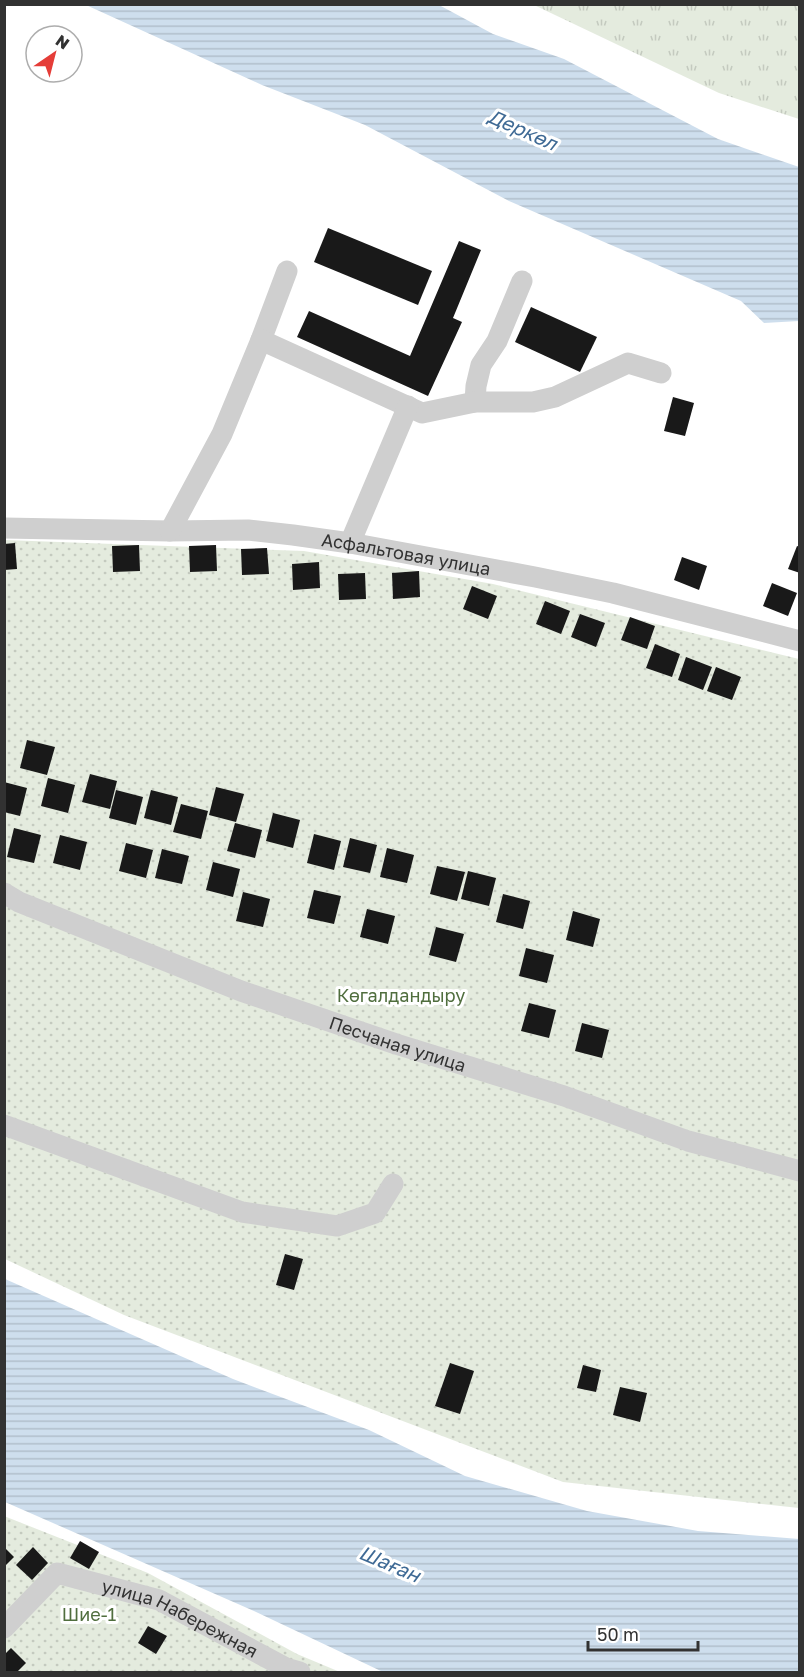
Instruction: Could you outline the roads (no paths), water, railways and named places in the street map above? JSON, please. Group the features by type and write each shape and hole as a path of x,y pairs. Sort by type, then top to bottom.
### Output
{"street":[{"path":"170,531 222,434 287,271"},
{"path":"476,402 476,386 481,365 496,341 522,281"},
{"path":"261,340 422,413 476,402 533,402 555,397 628,363 661,373"},
{"path":"350,543 408,406"},
{"name":"Асфальтовая улица","path":"4,528 248,530 350,543 613,593 800,641"},
{"name":"Песчаная улица","path":"4,893 19,902 241,991 396,1044 564,1096 688,1142 800,1171"},
{"path":"4,1125 242,1212 337,1226 375,1213 393,1184"},
{"name":"улица Набережная","path":"4,1628 57,1574 159,1599 286,1668 300,1672"}],"water":[{"name":"Деркөл","path":"86,5 439,5 493,34 564,59 718,139 799,167 799,321 764,323 741,301 509,201 365,125 262,85"},
{"name":"Шаған","path":"5,1279 233,1379 369,1430 465,1476 587,1511 698,1531 799,1539 799,1672 383,1672 254,1611 5,1502"}],"park label":[{"name":"Көгалдандыру","path":"401,995"},
{"name":"Шие-1","path":"89,1614"}]}
